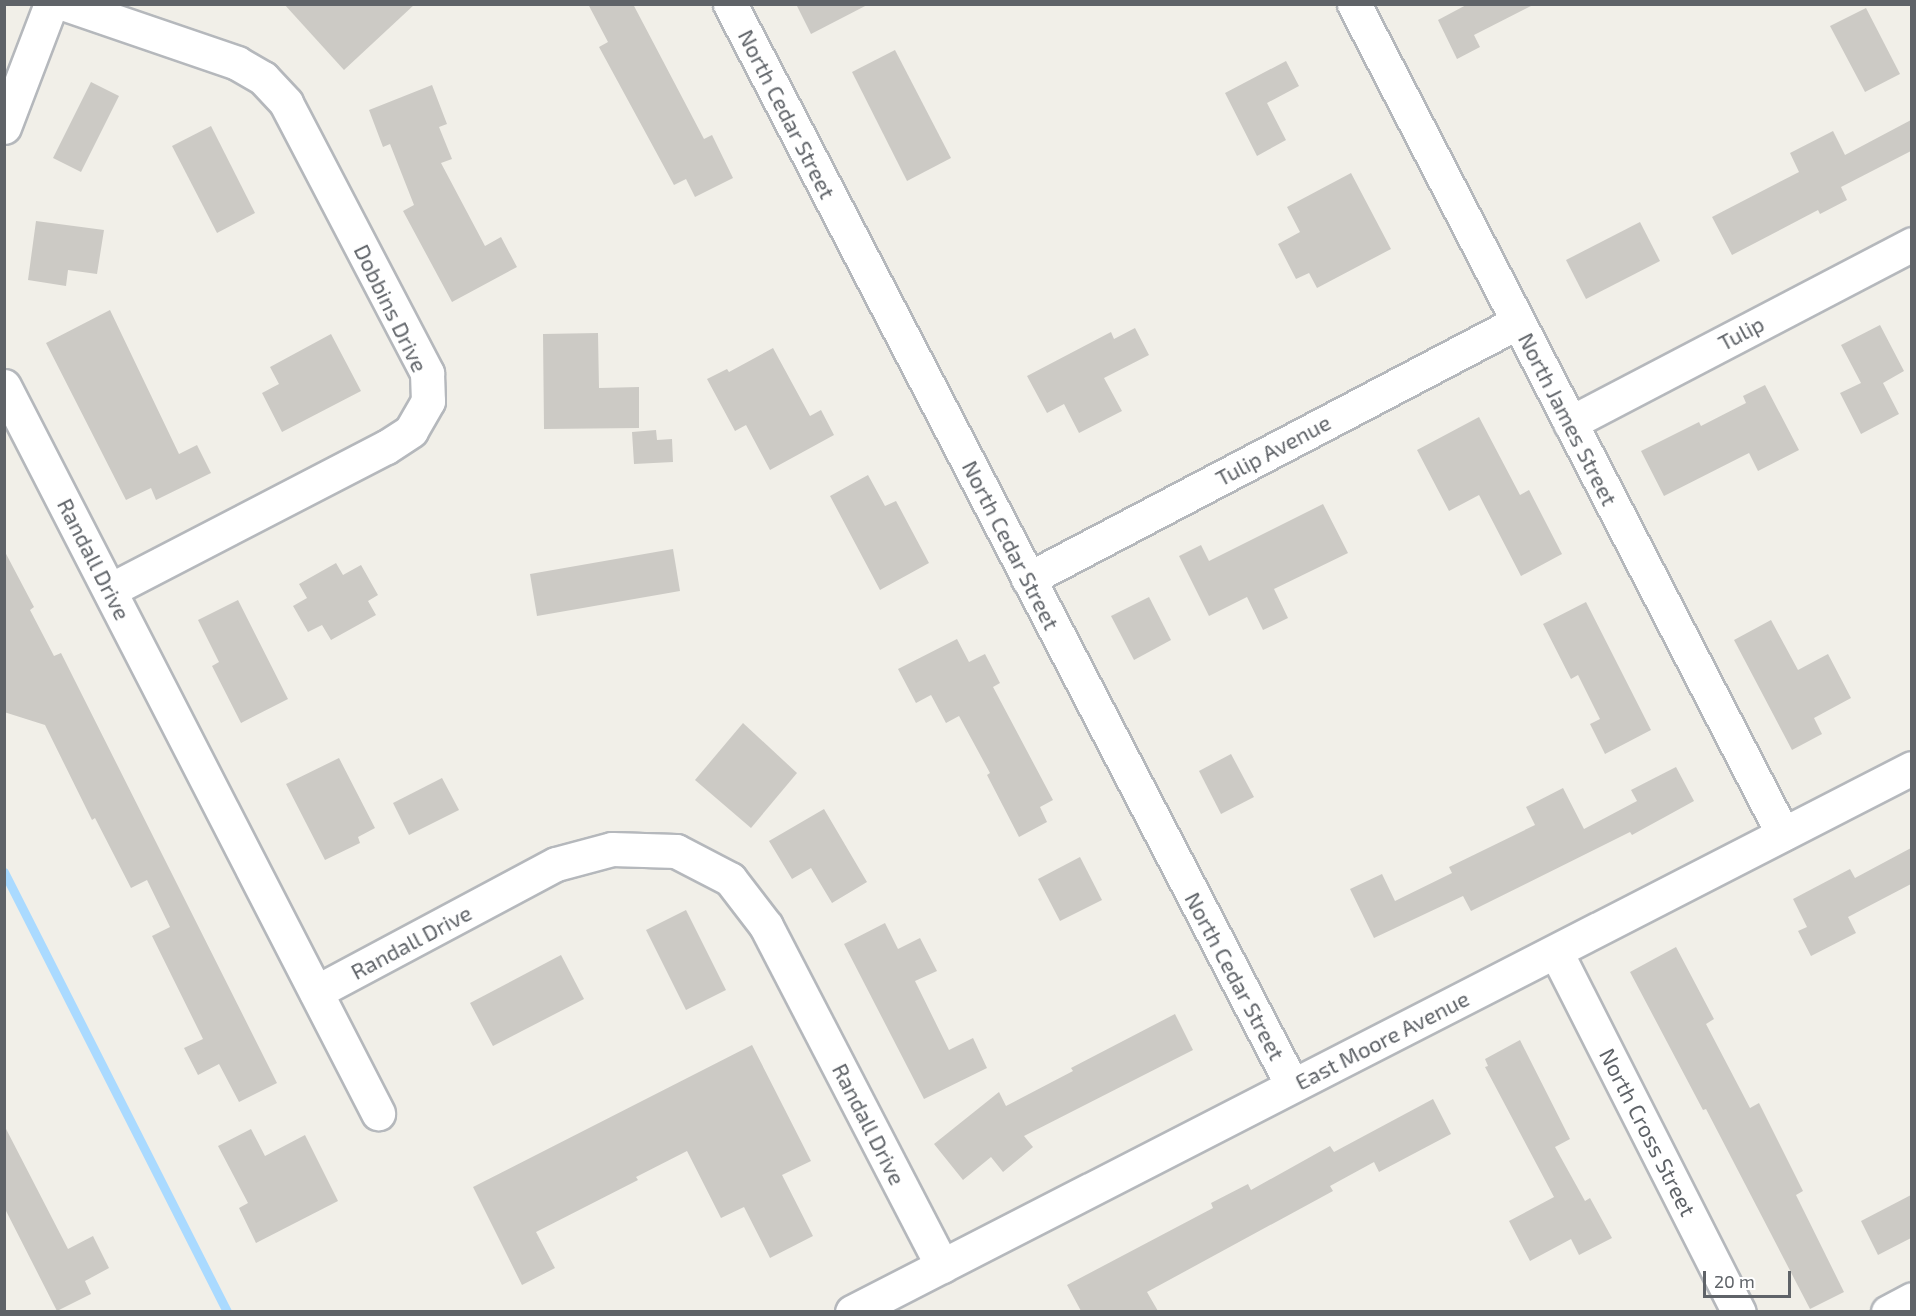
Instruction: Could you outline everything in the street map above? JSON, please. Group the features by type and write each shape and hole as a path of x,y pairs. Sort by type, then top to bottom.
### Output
{"street":[{"path":"4,127 51,4"},
{"name":"Dobbins Drive","path":"65,4 237,63 263,78 286,104 427,373 428,401 411,431 386,447 110,590"},
{"name":"North Cedar Street","path":"730,4 1292,1085"},
{"name":"North James Street","path":"1354,4 1783,834"},
{"name":"Tulip","path":"1570,423 1911,244"},
{"name":"Tulip Avenue","path":"1028,579 1518,322"},
{"name":"Randall Drive","path":"4,386 316,992 555,864 612,849 676,851 730,879 766,926 942,1266"},
{"name":"East Moore Avenue","path":"852,1311 1911,768"},
{"name":"North Cross Street","path":"1556,952 1739,1311"},
{"path":"316,992 378,1113"},
{"path":"1888,1311 1911,1299"}],"building":[{"path":"284,4 415,4 344,70"},
{"path":"588,4 633,4 704,139 712,135 733,178 695,197 686,179 674,185 599,47 608,42"},
{"path":"796,4 869,4 811,34"},
{"path":"1468,4 1535,4 1474,35 1480,47 1457,59 1438,20"},
{"path":"1866,8 1900,74 1865,92 1830,26"},
{"path":"895,50 951,158 907,181 852,72"},
{"path":"1286,61 1299,86 1267,103 1286,140 1257,156 1225,93"},
{"path":"91,82 119,96 81,172 53,158"},
{"path":"432,85 447,124 439,127 452,159 441,163 485,246 501,237 517,267 452,302 403,211 414,205 390,144 383,147 369,110"},
{"path":"1911,120 1911,151 1841,187 1847,200 1820,214 1818,210 1732,255 1712,217 1799,172 1790,153 1833,131 1845,155"},
{"path":"211,126 255,213 217,233 172,146"},
{"path":"1351,173 1391,249 1317,288 1309,273 1296,279 1278,244 1300,232 1287,207"},
{"path":"36,221 104,230 97,274 68,270 66,286 28,280"},
{"path":"1640,222 1660,261 1586,299 1566,260"},
{"path":"110,310 179,454 197,445 211,473 156,500 151,488 126,500 46,343"},
{"path":"1880,325 1904,371 1883,383 1899,414 1861,434 1840,393 1861,383 1841,345"},
{"path":"1135,328 1149,355 1104,378 1122,411 1079,433 1064,404 1047,413 1027,376 1111,332 1114,339"},
{"path":"598,333 599,388 639,387 639,428 544,429 543,334"},
{"path":"331,334 361,391 282,432 262,393 279,384 270,367"},
{"path":"773,348 810,416 821,410 834,435 770,470 746,425 735,431 707,379 727,369 729,372"},
{"path":"1765,385 1799,450 1758,471 1749,453 1664,496 1641,451 1699,422 1701,426 1746,403 1743,396"},
{"path":"1479,417 1520,495 1529,490 1562,554 1521,576 1479,495 1449,511 1417,450"},
{"path":"656,430 657,440 672,439 673,462 634,464 632,432"},
{"path":"868,475 885,506 896,501 929,563 880,590 830,496"},
{"path":"1323,504 1348,553 1274,589 1288,618 1263,630 1247,597 1209,616 1179,556 1201,545 1209,561"},
{"path":"673,549 680,591 537,616 530,574"},
{"path":"4,550 34,607 30,610 54,656 61,653 277,1083 239,1102 219,1064 198,1075 184,1048 203,1039 152,936 170,927 147,880 131,888 95,818 92,820 45,725 4,712"},
{"path":"336,563 343,575 361,565 378,595 368,601 376,615 331,640 322,625 308,632 293,606 307,598 299,584"},
{"path":"1149,597 1171,640 1134,660 1111,616"},
{"path":"238,600 288,699 241,723 212,666 219,662 198,620"},
{"path":"1586,602 1651,730 1605,754 1590,724 1600,719 1578,675 1571,679 1543,624"},
{"path":"1771,620 1798,670 1828,654 1851,698 1814,718 1822,734 1792,750 1734,640"},
{"path":"957,639 969,662 985,654 1000,683 993,687 1053,800 1040,807 1047,822 1019,837 987,775 990,773 959,716 946,723 931,695 916,703 898,669"},
{"path":"743,723 797,773 751,828 695,780"},
{"path":"1231,754 1254,797 1221,814 1199,771"},
{"path":"339,758 375,828 358,837 360,843 325,860 286,784"},
{"path":"1676,767 1694,801 1632,835 1630,832 1471,911 1463,896 1374,938 1350,889 1382,874 1395,901 1452,873 1449,867 1535,825 1526,807 1563,788 1584,829 1637,801 1631,790"},
{"path":"442,778 459,810 409,835 393,803"},
{"path":"824,809 867,882 832,903 811,868 792,879 769,841"},
{"path":"1911,848 1911,884 1848,917 1856,933 1811,956 1798,931 1807,927 1793,899 1850,869 1855,878"},
{"path":"1080,857 1102,900 1060,921 1038,879"},
{"path":"686,910 726,990 686,1010 646,930"},
{"path":"885,923 898,949 920,938 937,971 915,981 949,1050 973,1038 987,1068 924,1099 844,944"},
{"path":"1676,947 1714,1019 1706,1024 1750,1108 1759,1103 1803,1191 1796,1195 1844,1292 1810,1309 1706,1109 1703,1110 1630,972"},
{"path":"561,955 584,999 493,1046 470,1003"},
{"path":"1175,1014 1193,1050 1024,1136 1033,1147 1003,1172 991,1157 963,1180 934,1144 999,1092 1006,1106 1073,1071 1071,1068"},
{"path":"1520,1040 1570,1139 1555,1147 1585,1201 1590,1198 1612,1238 1579,1255 1571,1239 1530,1261 1509,1221 1554,1197 1485,1067 1488,1066 1485,1059"},
{"path":"752,1045 811,1161 782,1175 813,1236 770,1258 744,1207 721,1218 687,1151 636,1177 638,1180 536,1232 555,1268 522,1285 473,1187"},
{"path":"1433,1099 1451,1134 1379,1172 1374,1162 1330,1186 1333,1191 1147,1292 1158,1311 1081,1311 1067,1285 1213,1208 1211,1203 1248,1184 1251,1190 1330,1146 1334,1152"},
{"path":"4,1125 68,1249 93,1236 109,1268 85,1281 91,1294 57,1311 4,1207"},
{"path":"251,1129 265,1156 305,1135 338,1201 256,1243 239,1208 248,1203 218,1146"},
{"path":"1911,1195 1911,1238 1878,1255 1861,1221"}],"waterway":[{"path":"4,872 227,1312"}]}
